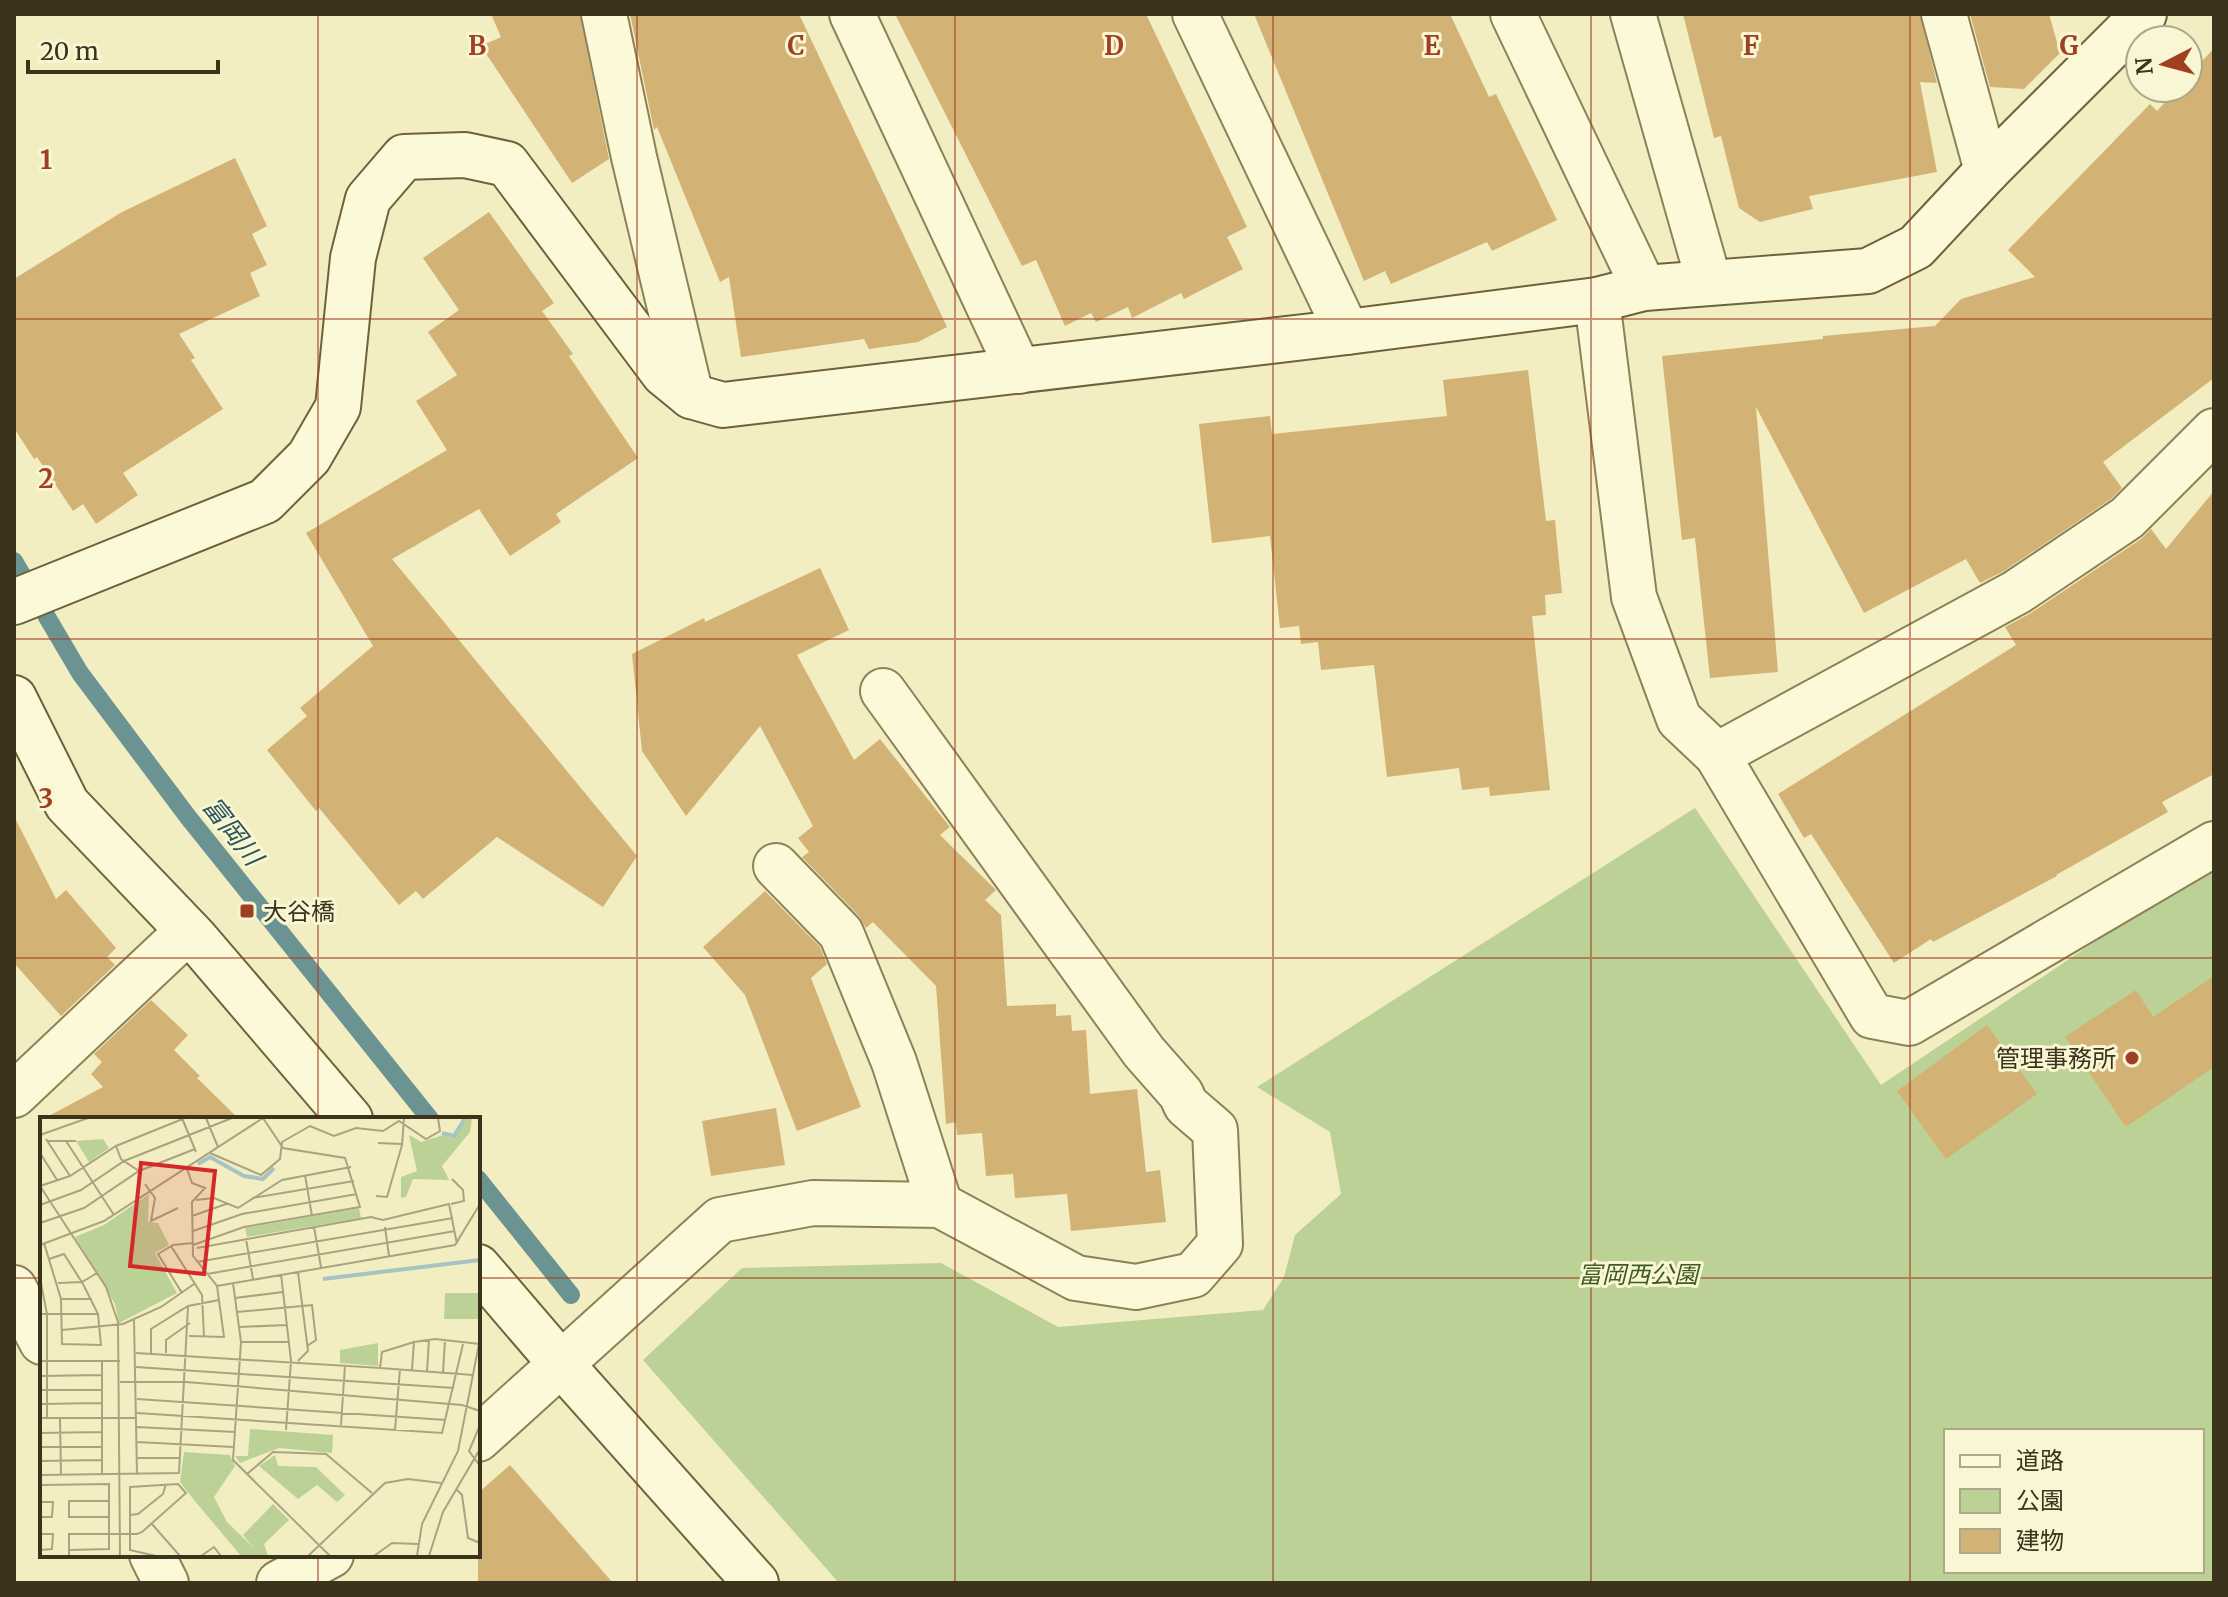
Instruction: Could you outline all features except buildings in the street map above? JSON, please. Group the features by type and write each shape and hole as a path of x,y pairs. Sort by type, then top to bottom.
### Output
{"street":[{"path":"604,14 634,157 691,396"},
{"path":"852,14 1019,371"},
{"path":"1195,14 1347,332"},
{"path":"1513,14 1644,288"},
{"path":"1633,14 1709,282"},
{"path":"1944,14 1987,171"},
{"path":"14,602 265,501 309,457 338,407 353,258 368,199 404,157 465,155 507,164 664,374 691,396 723,405 1347,332 1597,300 1644,288 1868,271 1916,247 1987,171 2144,14"},
{"path":"1597,300 1634,597 1679,719 1717,755 1872,1016 1909,1023 2214,844"},
{"path":"1717,755 2017,592 2127,518 2214,431"},
{"path":"480,1437 720,1220 813,1203 940,1205 1076,1278 1136,1287 1193,1275 1220,1244 1215,1130 1186,1105 1181,1094 1144,1052 883,691"},
{"path":"14,698 67,804 188,931 348,1117"},
{"path":"776,866 841,933 894,1062 940,1205"},
{"path":"14,1095 188,931"},
{"path":"480,1269 756,1583"},
{"path":"14,1288 40,1338"},
{"path":"153,1557 166,1583"},
{"path":"279,1583 327,1557"}],"green space":[{"name":"富岡西公園","path":"1695,808 1881,1085 2214,862 2214,1583 839,1583 643,1360 742,1268 941,1263 1058,1327 1263,1310 1284,1277 1295,1235 1341,1194 1330,1132 1257,1087"}],"waterway":[{"name":"富岡川","path":"14,561 80,673 188,817 428,1117"},
{"name":"富岡川","path":"480,1181 571,1295"}],"place":[{"name":"大谷橋","path":"247,911"},
{"name":"管理事務所","path":"2132,1058"}]}
